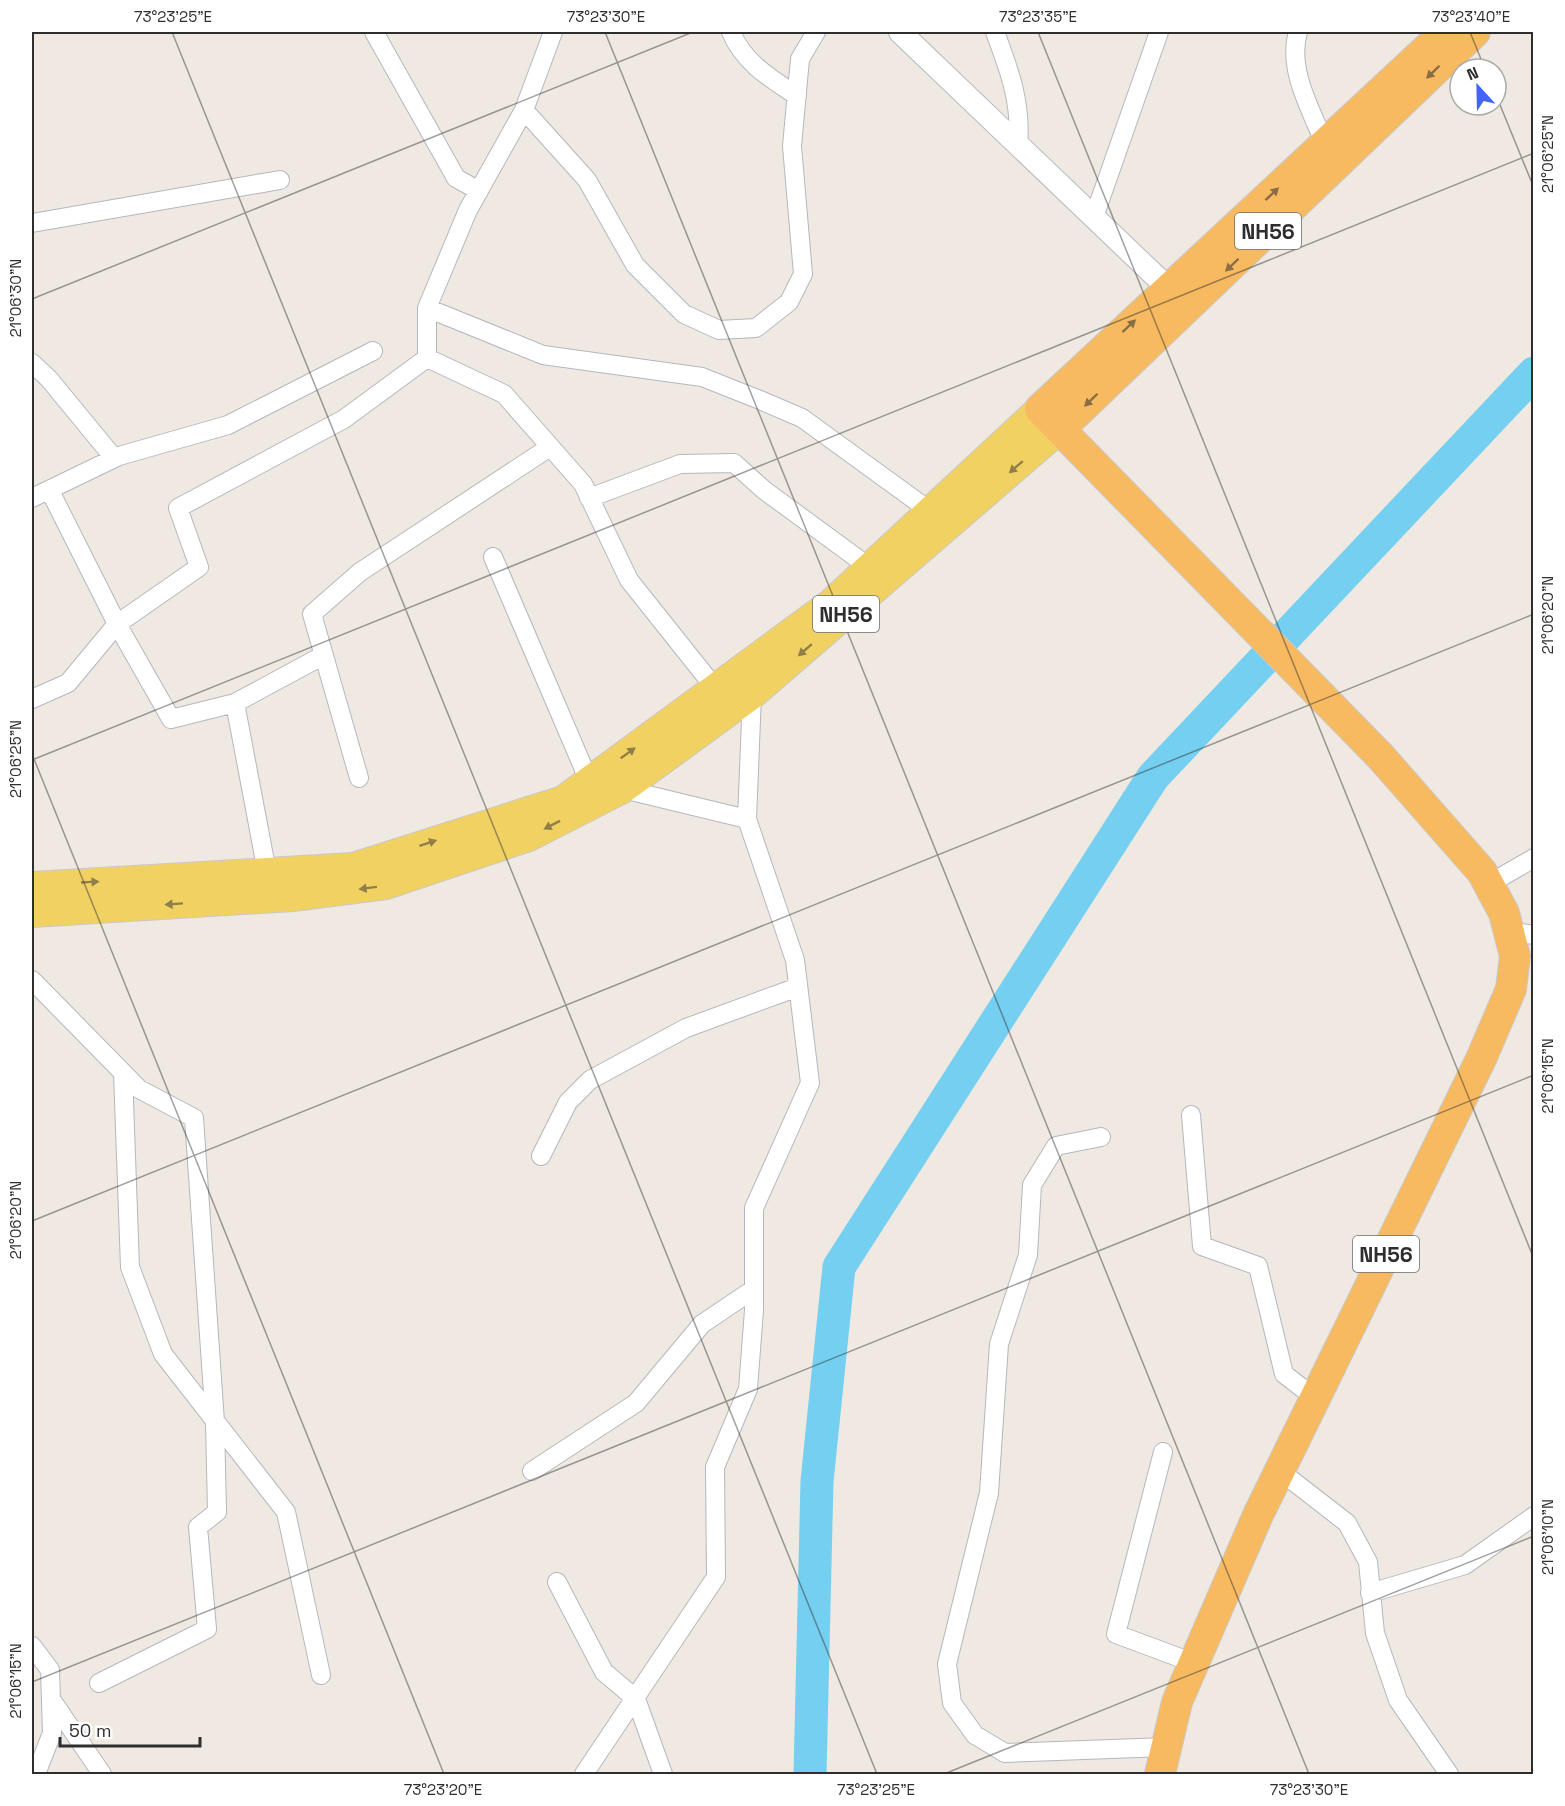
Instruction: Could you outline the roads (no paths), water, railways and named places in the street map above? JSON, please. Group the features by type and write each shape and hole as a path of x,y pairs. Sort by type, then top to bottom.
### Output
{"highway":[{"name":"NH56","path":"1050,419 1169,289 1445,32"},
{"name":"NH56","path":"1050,419 1475,32"},
{"name":"NH56","path":"1050,419 1381,757 1482,872 1504,913 1521,933 1515,956 1511,989 1481,1059 1280,1471 1177,1702 1163,1761"}],"main road":[{"path":"32,886 353,867 563,800 831,603 951,492 1050,419"},
{"name":"NH56","path":"623,789 752,695 1050,419"},
{"path":"32,913 293,897 386,885 529,837 623,789"}],"street":[{"path":"374,32 456,178 479,191"},
{"path":"428,358 427,308 479,191 524,110 553,32"},
{"path":"731,32 736,45 752,66 797,96"},
{"path":"524,110 587,180 634,265 684,314 719,330 756,328 789,302 803,274 792,146 800,59 816,32"},
{"path":"900,32 1169,289"},
{"path":"995,32 1012,75 1020,122 1018,145"},
{"path":"1094,218 1159,32"},
{"path":"1298,32 1296,39 1299,82 1325,144"},
{"path":"32,223 280,180"},
{"path":"427,308 543,354 702,377 760,400 802,418 930,511"},
{"path":"32,498 114,458 228,425 373,351"},
{"path":"428,358 504,394 583,484 629,580 715,688"},
{"path":"32,699 68,683 117,624 199,567 178,508 344,419 428,358"},
{"path":"32,363 49,379 114,458"},
{"path":"359,778 312,614 360,572 550,447"},
{"path":"589,498 680,464 734,463 764,490 869,567"},
{"path":"50,491 117,624 171,719 235,704 324,655"},
{"path":"493,557 589,781"},
{"path":"584,1774 716,1576 715,1467 748,1389 754,1289 754,1208 810,1083 795,960 747,819 752,695"},
{"path":"235,704 267,872"},
{"path":"623,789 747,819"},
{"path":"1489,885 1529,867"},
{"path":"32,980 138,1089 194,1118 215,1422 217,1512 198,1527 207,1629 99,1683"},
{"path":"541,1156 568,1102 590,1080 686,1028 798,987"},
{"path":"123,1073 130,1267 163,1354 286,1512 321,1675"},
{"path":"1191,1115 1202,1246 1258,1266 1284,1374 1315,1398"},
{"path":"1101,1137 1056,1146 1032,1185 1028,1255 999,1344 989,1493 947,1664 952,1703 975,1735 1005,1753 1163,1761"},
{"path":"532,1471 636,1403 702,1324 754,1289"},
{"path":"1163,1452 1116,1634 1194,1663"},
{"path":"1280,1471 1347,1523 1368,1562 1375,1633 1398,1700 1449,1774"},
{"path":"1370,1593 1465,1565 1533,1516"},
{"path":"557,1582 604,1672 636,1699 663,1774"},
{"path":"32,1646 50,1670 51,1699 52,1733 36,1774"},
{"path":"51,1699 102,1774"}],"waterway":[{"path":"810,1774 817,1481 839,1267 1153,777 1534,373"}]}
